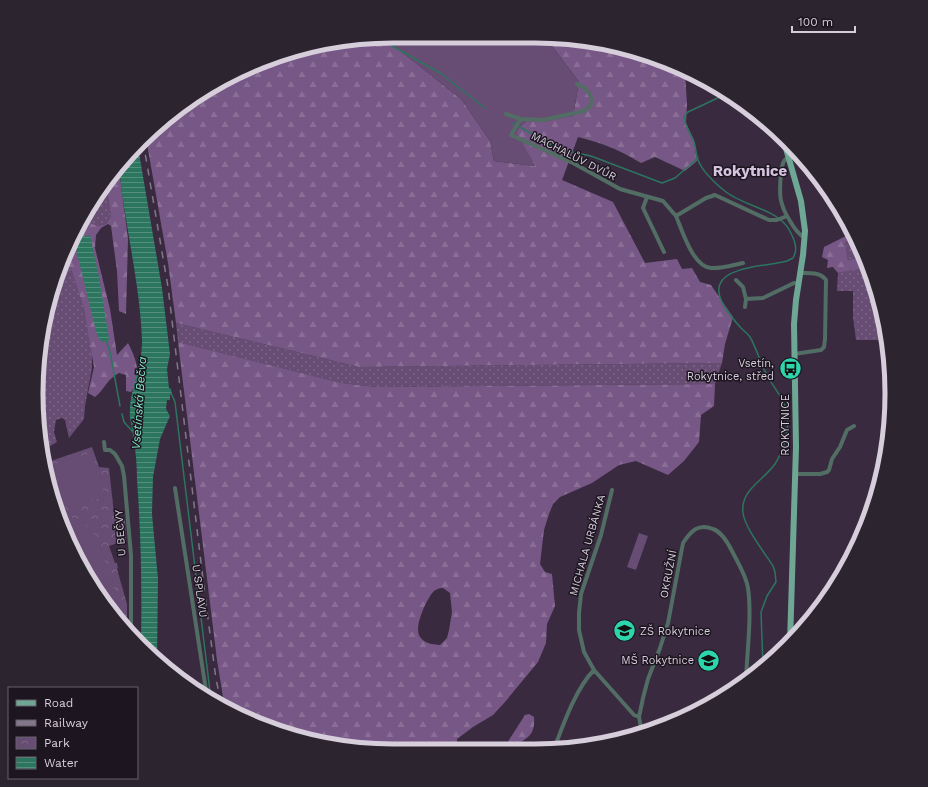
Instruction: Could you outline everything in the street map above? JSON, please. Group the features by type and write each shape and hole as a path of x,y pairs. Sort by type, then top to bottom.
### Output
{"main road":[{"name":"ROKYTNICE","path":"787,151 801,201 805,238 795,313 795,474 790,633"}],"street":[{"name":"MACHALŮV DVŮR","path":"506,114 520,120 543,120 584,111 591,105 592,98 586,88 577,84"},
{"name":"MACHALŮV DVŮR","path":"520,120 511,134 573,163 620,189 663,201 676,216 691,249 703,266 712,268 743,263"},
{"path":"789,157 782,165 780,190 781,203 785,217 798,233 805,238"},
{"path":"676,216 706,198 715,195 769,220 776,220 785,217"},
{"path":"647,197 643,208 664,252"},
{"path":"794,354 821,350 824,347 825,339 826,280 818,274 800,273"},
{"path":"736,280 743,287 746,299 745,307"},
{"path":"746,299 763,298 794,283 799,284"},
{"path":"795,474 820,474 827,472 847,430 854,426"},
{"name":"U BEČVY","path":"104,442 105,450 112,452 119,460 124,476 131,555 131,626"},
{"name":"U SPLAVU","path":"175,488 205,689"},
{"name":"MICHALA URBÁNKA","path":"612,490 601,535 581,594 579,632 584,652 594,670 634,715 639,717"},
{"name":"OKRUŽNÍ","path":"641,727 639,717 648,679 668,623 683,542 697,528 705,525 716,530 728,543 743,572 748,588 746,673"},
{"path":"556,743 586,677 594,670"}],"green space":[{"path":"391,43 462,100 490,141 494,161 535,166 516,133 520,126 527,121 573,116 579,82 550,44 580,46 625,55 685,77 687,105 686,123 694,140 697,161 685,171 655,157 641,163 611,147 578,137 562,180 613,202 645,263 677,259 682,269 692,268 700,282 711,285 733,317 725,344 722,363 359,367 176,323 168,263 147,145 180,115 218,90 238,79 303,55 348,46"},
{"path":"391,43 550,44 579,82 573,116 544,122 527,121 520,126 517,133 535,166 494,161 490,141 462,100"},
{"path":"120,174 128,239 126,314 119,311 117,271 111,226 108,224 101,228 96,235 95,248 110,309 117,355 128,343 136,361 137,380 131,392 126,391 126,375 119,373 109,381 95,397 88,393 94,367 84,309 71,269 68,266 79,238 88,221 97,226 106,224 111,216 107,191"},
{"path":"107,191 111,216 106,224 97,226 89,222"},
{"path":"847,235 851,243 845,242 848,260 858,258 861,268 838,273 833,267 827,268 828,260 822,257 824,247"},
{"path":"845,242 851,243 858,258 848,260"},
{"path":"68,266 71,269 84,309 92,351 92,368 84,419 69,438 65,420 62,418 56,420 54,432 57,442 48,448 44,416 44,371 50,325 55,303"},
{"path":"861,268 873,303 881,340 856,340 853,317 853,291 837,291 838,273"},
{"path":"176,323 359,367 722,363 715,384 376,387 342,383 178,342"},
{"path":"178,342 342,383 376,387 715,384 714,406 701,415 699,442 684,461 668,475 636,461 619,465 592,483 560,497 553,504 544,530 540,564 545,572 552,574 555,606 547,624 546,643 538,662 505,702 493,715 457,739 457,744 371,743 325,737 303,732 259,717 224,700 217,660","holes":["439,588 443,588 450,593 452,612 447,638 440,645 431,644 420,637 418,627 422,613 434,591"]},
{"path":"92,447 99,467 109,468 114,514 125,519 126,540 109,546 115,563 117,563 117,569 127,604 127,621 102,588 79,549 62,506 50,461"},
{"path":"91,453 105,496 67,508 52,465"},
{"path":"51,466 64,507 63,507 55,484"},
{"path":"66,518 80,521 87,526 93,534 102,552 114,588 117,609 90,569 79,549"},
{"path":"639,533 648,536 636,570 627,567"},
{"path":"529,714 534,717 533,730 530,735 519,744 506,744 525,715"}],"water":[{"name":"Vsetínská Bečva","path":"139,153 162,288 170,354 167,369 169,388 171,389 172,394 170,395 170,400 167,400 166,409 170,416 160,439 153,477 152,514 158,579 157,652 141,636 139,521 136,460 130,407 142,350 142,340 141,319 120,174"},
{"path":"90,235 99,277 109,339 103,342 97,335 75,247 79,237"}],"waterway":[{"path":"387,43 440,73 485,108"},
{"path":"721,97 688,112 684,116 694,142 700,165 710,178 726,192 773,214 785,224 794,240 796,247 793,258 779,263 740,270 724,278 720,284 719,290 719,295 725,308 737,324 750,337 755,346 769,379 783,400 788,423 784,445 775,464 753,486 745,498 743,505 744,519 747,526 773,566 775,572 776,582 767,596 761,612 763,660"},
{"path":"513,123 558,149 591,156 662,183 675,178 698,158"},
{"path":"81,234 82,238"},
{"path":"106,340 110,352 120,406"},
{"path":"171,393 175,402 210,692"},
{"name":"Vsetínská Bečva","path":"122,414 124,422 133,432"}],"railway":[{"path":"144,148 168,287 205,596 216,679 220,698"}],"place":[{"name":"Vsetín, Rokytnice, střed","path":"790,369"},
{"name":"ZŠ Rokytnice","path":"624,631"},
{"name":"MŠ Rokytnice","path":"709,660"}],"district":[{"name":"Rokytnice","path":"750,171"}]}
